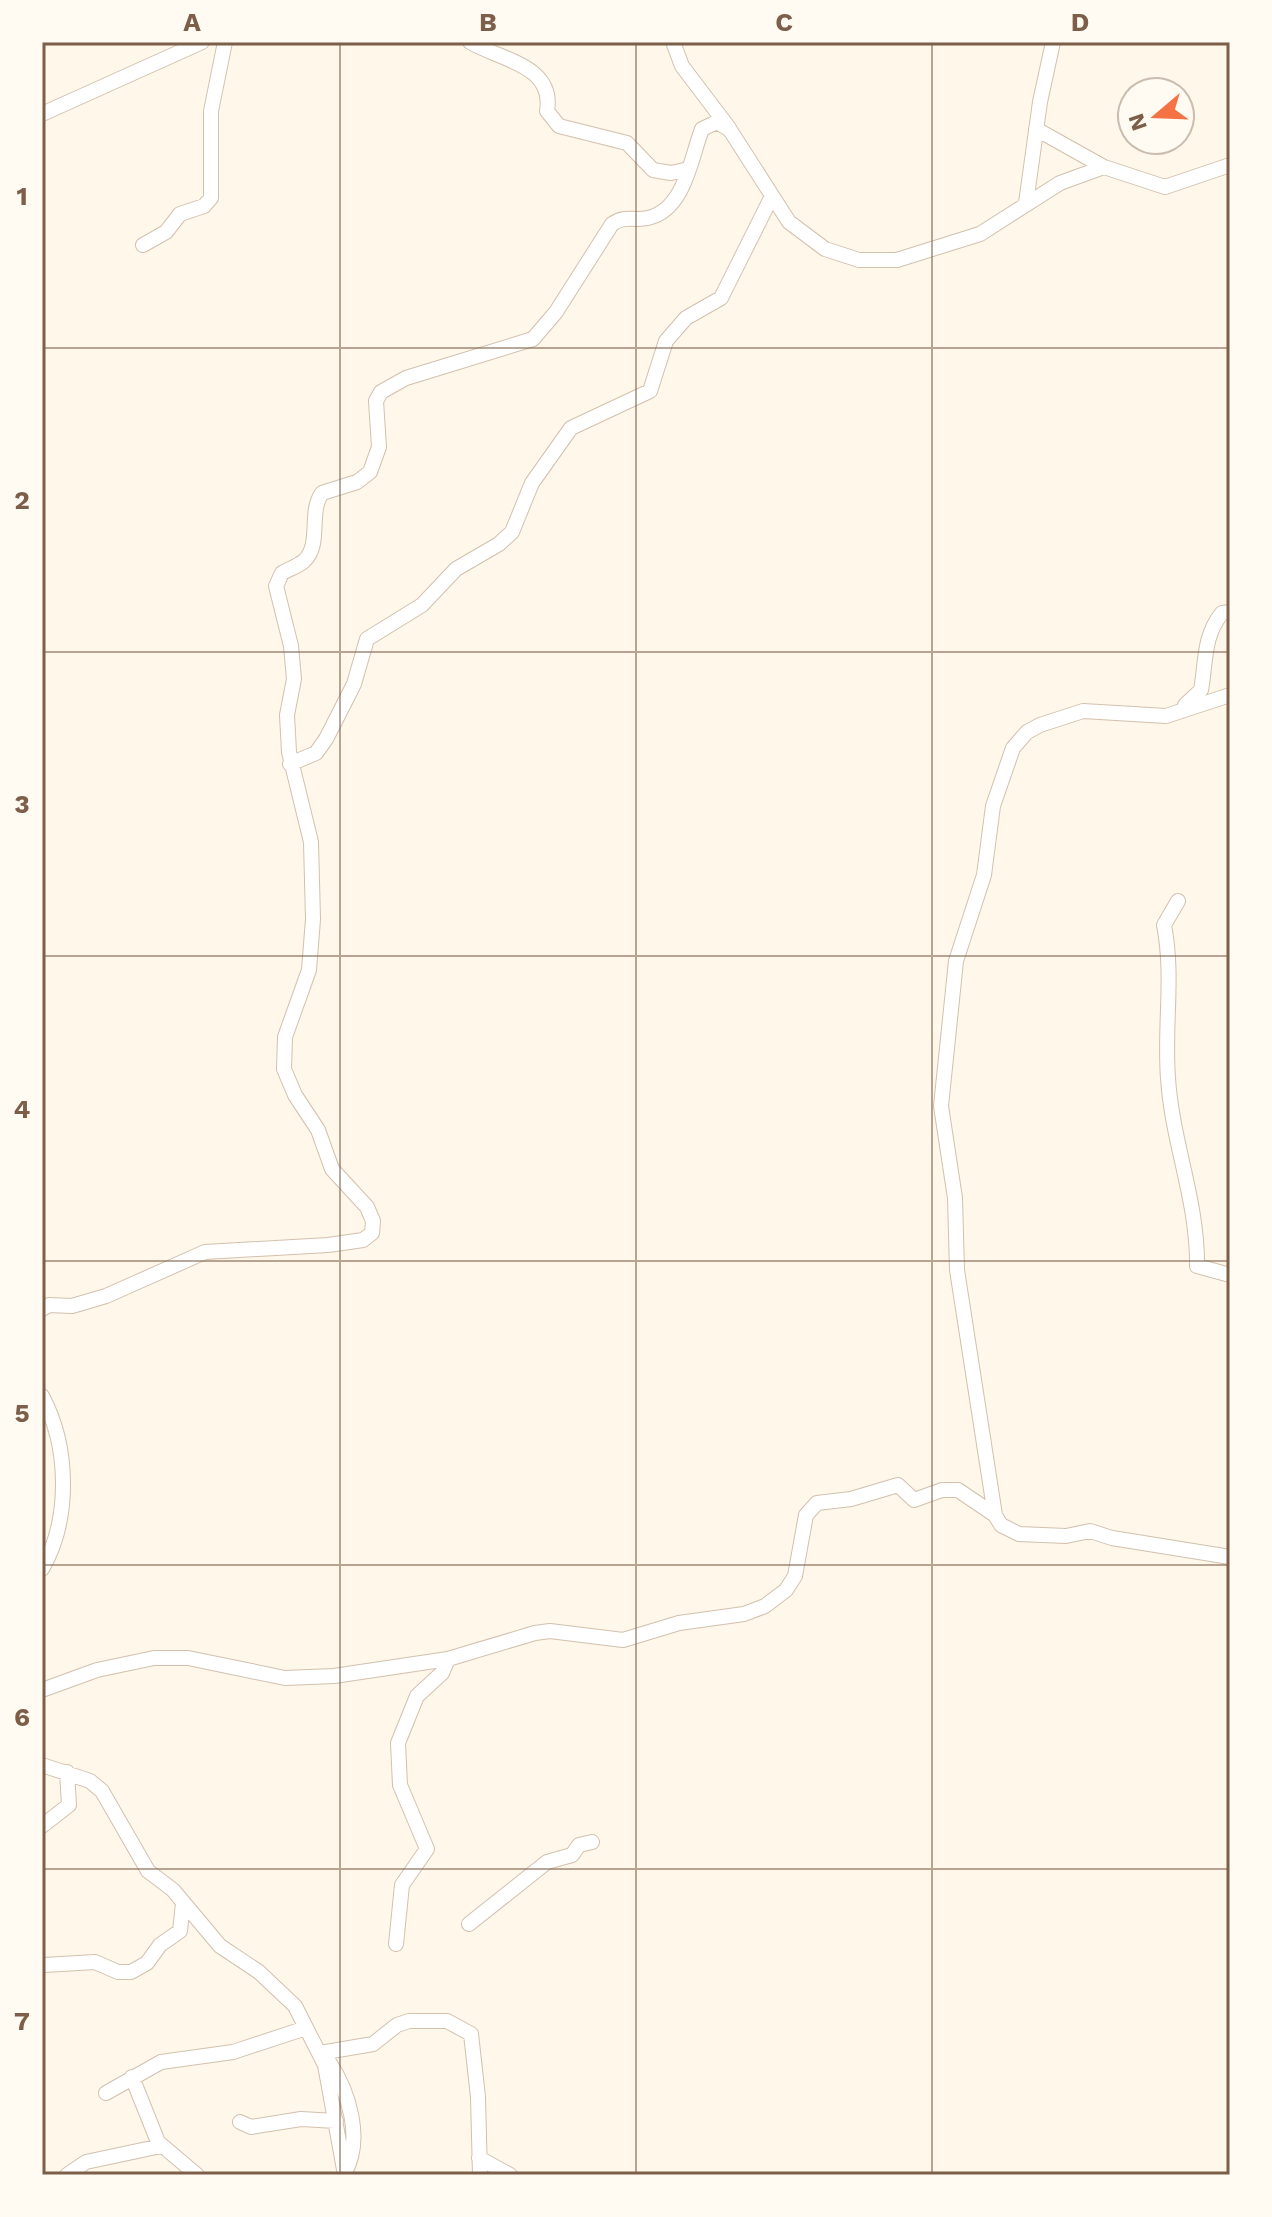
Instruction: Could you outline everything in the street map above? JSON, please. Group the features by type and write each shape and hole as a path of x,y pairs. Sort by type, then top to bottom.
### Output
{"street":[{"path":"42,114 202,42"},
{"path":"143,245 166,232 180,214 204,206 211,198 211,111 225,42"},
{"path":"470,42 521,65 547,86 550,94 547,111 559,126 627,143 653,170 671,173 689,169"},
{"path":"1026,203 1053,42"},
{"path":"674,43 682,66 730,130 771,198 807,238 841,257 897,260 948,245 980,234 1060,183 1104,167"},
{"path":"42,1309 49,1305 72,1306 106,1296 205,1252 328,1245 363,1240 372,1233 373,1221 367,1207 332,1169 318,1130 295,1095 284,1069 285,1037 309,970 313,919 309,828 290,764 287,715 294,666 278,595 278,578 301,564 311,552 316,504 322,493 357,482 370,472 379,447 378,396 406,378 533,339 556,312 612,224 624,218 649,218 667,209 689,169 702,129 717,122 730,130"},
{"path":"1036,129 1104,167 1165,187 1230,165"},
{"path":"290,764 316,753 326,739 354,684 367,639 422,605 456,569 499,544 512,532 543,463 571,428 650,391 666,341 686,318 721,298 771,198"},
{"path":"1180,711 1201,690 1203,657 1211,634 1218,617 1230,612"},
{"path":"1230,695 1158,717 1083,711 1040,725 1018,741 993,806 984,875 958,951 942,1125 955,1198 959,1289 995,1515 1001,1525 1019,1534 1066,1536 1090,1531 1112,1538 1230,1557"},
{"path":"1178,901 1164,925 1170,954 1167,1038 1170,1098 1197,1230 1197,1266 1230,1275"},
{"path":"42,1396 57,1426 61,1447 62,1511 61,1529 42,1569"},
{"path":"42,1690 97,1670 154,1658 188,1658 285,1678 319,1677 448,1659 550,1631 623,1640 679,1623 744,1614 765,1606 786,1590 795,1576 806,1515 817,1503 830,1499 851,1499 898,1485 914,1500 949,1489 970,1497 995,1515"},
{"path":"396,1944 402,1885 427,1849 400,1785 398,1743 417,1696 442,1673 448,1659"},
{"path":"42,1765 90,1781 102,1791 148,1871 183,1903 210,1936 282,1992 320,2053 335,2071 347,2096 353,2142 344,2175"},
{"path":"42,1826 69,1805 67,1772"},
{"path":"469,1924 547,1862 572,1855 579,1845 592,1842"},
{"path":"44,1965 95,1962 118,1972 131,1972 147,1963 160,1945 182,1927 183,1903"},
{"path":"182,1927 210,1936"},
{"path":"320,2053 373,2044 397,2025 409,2021 447,2021 471,2035 478,2097 480,2175"},
{"path":"106,2093 161,2062 233,2052 306,2028"},
{"path":"320,2053 336,2121 344,2175"},
{"path":"132,2077 161,2146 197,2175"},
{"path":"240,2122 253,2127 301,2119 336,2121"},
{"path":"67,2175 86,2162 161,2146"},
{"path":"479,2158 510,2175"}]}
